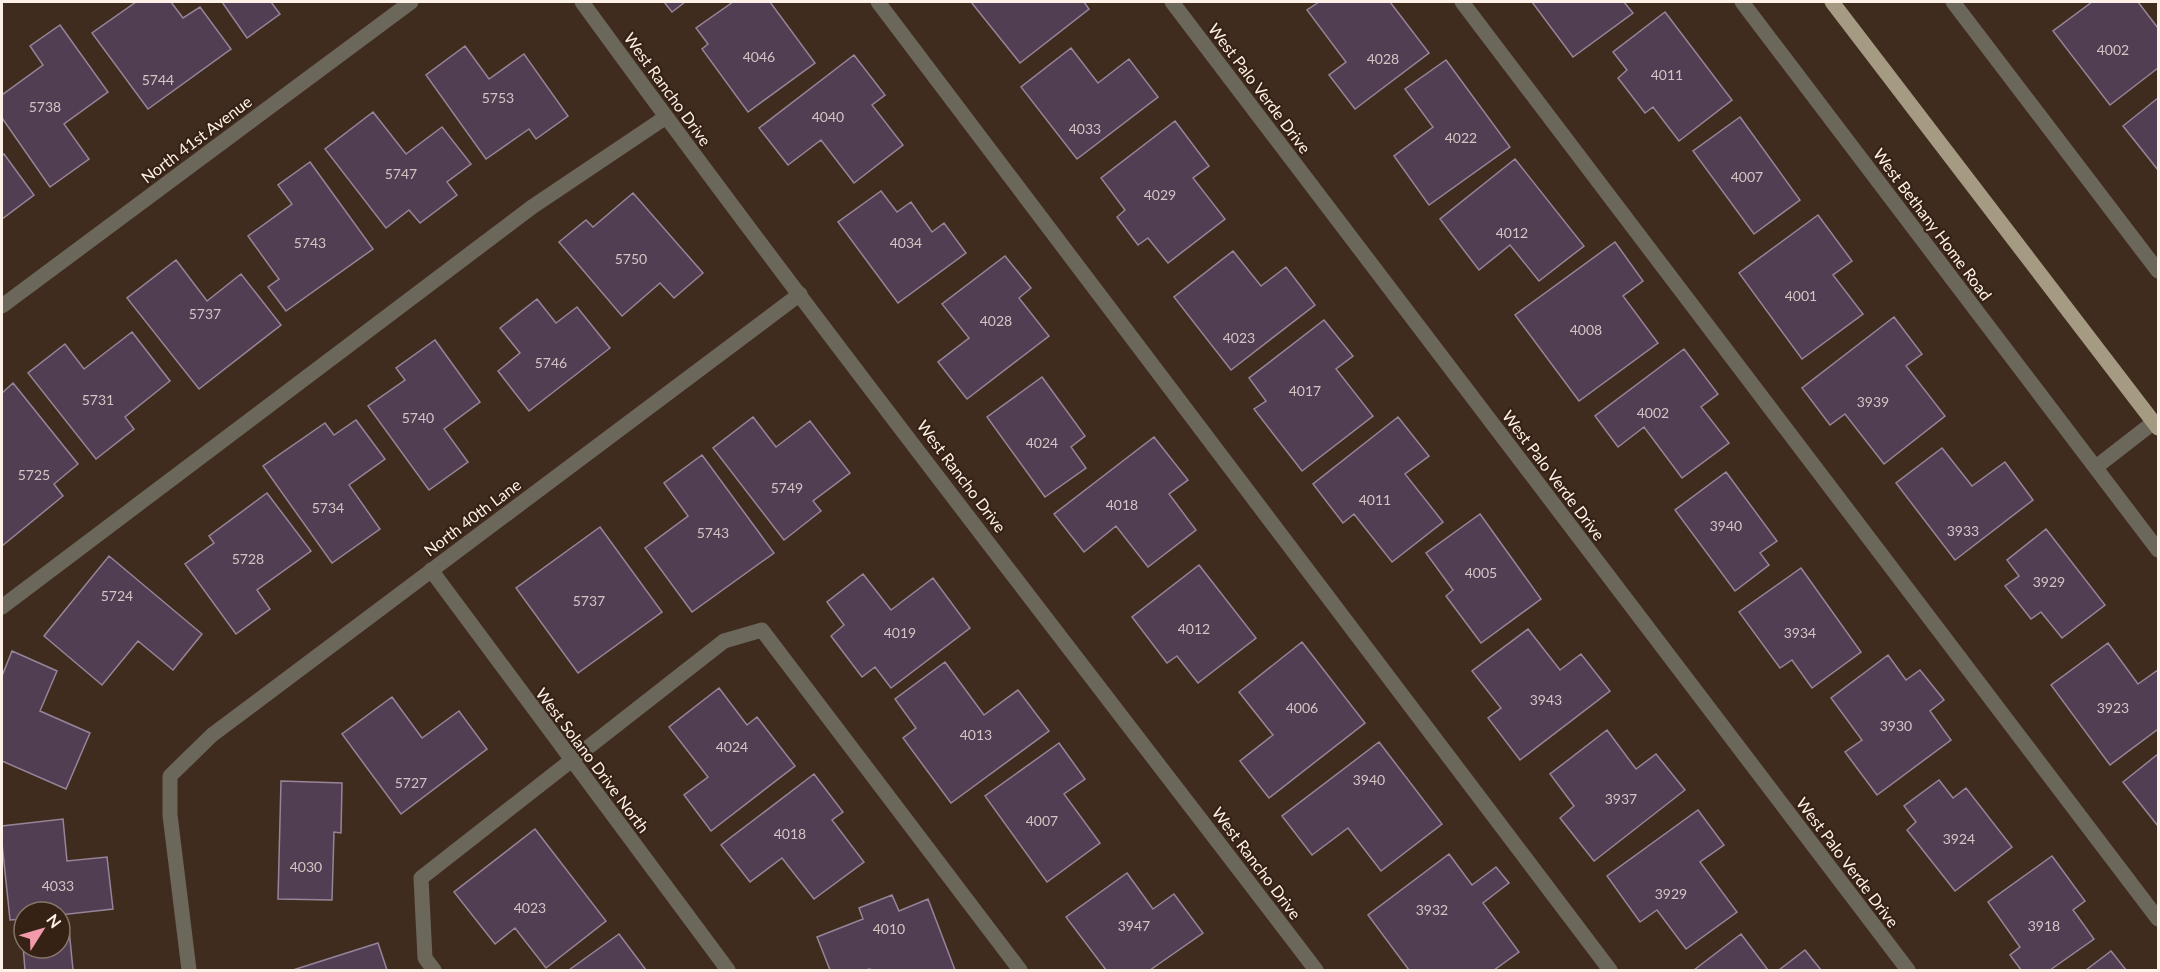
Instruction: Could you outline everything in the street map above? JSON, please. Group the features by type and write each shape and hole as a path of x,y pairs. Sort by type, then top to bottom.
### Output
{"main road":[{"path":"1832,2 2156,425"}],"street":[{"name":"North 41st Avenue","path":"2,306 411,2"},
{"name":"West Rancho Drive","path":"582,2 800,294 1316,970"},
{"path":"878,2 1610,970"},
{"name":"West Palo Verde Drive","path":"1172,2 1908,970"},
{"path":"1462,2 2158,919"},
{"name":"West Bethany Home Road","path":"1742,2 2158,550"},
{"path":"1953,2 2158,271"},
{"path":"2,607 532,207 666,117"},
{"name":"North 40th Lane","path":"189,970 170,815 170,776 212,735 800,294"},
{"path":"2096,467 2156,425"},
{"name":"West Solano Drive North","path":"431,570 728,970"},
{"path":"434,970 424,958 421,878 724,641 762,630 1020,970"}],"building":[{"path":"136,2 171,2 183,18 200,7 231,49 148,109 92,33"},
{"path":"222,2 271,2 280,14 247,38"},
{"path":"664,2 685,2 672,12"},
{"path":"733,2 770,2 815,63 748,112 702,49 708,44 696,28"},
{"path":"971,2 1084,2 1089,9 1020,63"},
{"path":"1319,2 1390,2 1429,53 1355,109 1329,75 1346,62 1307,10"},
{"path":"1532,2 1624,2 1633,13 1573,57"},
{"path":"2092,2 2138,2 2158,28 2158,68 2110,105 2053,31"},
{"path":"1665,12 1732,100 1679,141 1653,107 1645,113 1618,78 1627,70 1613,52"},
{"path":"60,25 108,92 64,124 89,159 50,187 2,118 2,95 43,65 30,46"},
{"path":"465,46 489,79 524,54 568,116 536,139 529,129 486,159 426,75"},
{"path":"1071,48 1098,83 1129,59 1158,97 1077,159 1021,87"},
{"path":"854,55 885,95 872,105 903,145 854,183 821,140 788,165 759,128"},
{"path":"1446,60 1510,147 1429,205 1394,156 1433,127 1405,89"},
{"path":"2158,98 2158,170 2123,126"},
{"path":"373,112 406,154 442,127 471,164 447,182 457,195 420,223 409,210 386,228 325,149"},
{"path":"1740,117 1800,200 1754,234 1693,151"},
{"path":"1175,121 1209,166 1193,178 1225,219 1168,263 1148,238 1138,245 1117,217 1125,210 1101,178"},
{"path":"4,154 34,195 2,219 2,155"},
{"path":"1515,159 1584,246 1539,281 1510,245 1479,270 1440,219"},
{"path":"310,162 373,249 286,311 268,287 279,279 248,236 292,204 278,185"},
{"path":"881,191 897,212 911,202 932,232 944,223 966,253 898,303 838,222"},
{"path":"633,193 703,273 674,298 660,283 622,316 559,242 586,220 593,227"},
{"path":"1818,215 1852,261 1833,275 1863,314 1802,359 1739,273"},
{"path":"1615,242 1643,281 1623,296 1658,343 1579,401 1515,315"},
{"path":"1233,251 1261,286 1286,267 1315,305 1231,370 1174,297"},
{"path":"1005,256 1031,288 1019,298 1049,336 967,399 938,362 969,338 942,304"},
{"path":"176,260 207,301 241,274 281,325 199,389 127,298"},
{"path":"537,299 556,323 577,307 610,348 529,411 498,371 520,353 500,328"},
{"path":"1894,317 1922,354 1906,366 1945,416 1884,464 1845,414 1830,425 1802,388"},
{"path":"1324,320 1353,356 1336,369 1373,416 1302,471 1254,409 1266,401 1249,378"},
{"path":"132,332 170,381 125,417 134,429 96,459 28,373 65,344 84,369"},
{"path":"435,340 480,402 444,429 468,462 429,490 368,406 405,380 396,368"},
{"path":"1684,349 1718,394 1701,407 1729,443 1682,478 1644,427 1618,447 1595,416"},
{"path":"1042,377 1085,436 1071,447 1086,468 1045,497 987,417"},
{"path":"13,383 78,464 54,484 63,496 2,546 2,393"},
{"path":"753,417 776,447 810,421 850,473 813,501 821,511 784,540 713,448"},
{"path":"1398,417 1429,456 1405,474 1443,522 1392,562 1354,514 1343,523 1313,484"},
{"path":"356,420 385,459 349,485 380,529 332,563 263,466 325,423 334,435"},
{"path":"1154,437 1188,480 1169,494 1196,530 1148,567 1116,526 1084,552 1054,514"},
{"path":"1942,448 1972,486 2005,462 2033,500 1955,560 1896,483"},
{"path":"702,455 774,553 692,612 645,548 688,516 664,483"},
{"path":"1726,472 1777,541 1760,553 1769,565 1735,591 1675,510"},
{"path":"267,493 311,551 257,590 270,609 236,634 185,564 214,543 209,536"},
{"path":"1480,514 1541,599 1481,643 1446,596 1453,590 1426,553"},
{"path":"600,527 662,612 578,673 516,588"},
{"path":"2046,529 2105,605 2062,638 2041,612 2031,619 2005,586 2019,576 2007,560"},
{"path":"109,556 202,634 173,670 138,641 102,685 44,636"},
{"path":"1199,565 1256,638 1198,683 1177,656 1167,663 1132,617"},
{"path":"1801,568 1861,652 1812,688 1792,660 1780,668 1739,612"},
{"path":"863,574 891,610 933,578 970,628 891,688 875,667 862,677 831,636 844,625 827,602"},
{"path":"1528,629 1560,670 1581,654 1610,691 1520,760 1488,718 1501,708 1472,671"},
{"path":"1302,642 1365,723 1269,798 1240,761 1273,735 1239,692"},
{"path":"2108,643 2138,684 2158,670 2158,729 2110,765 2051,685"},
{"path":"12,651 57,671 40,711 90,733 66,789 2,761 2,676"},
{"path":"1888,655 1906,680 1920,670 1944,700 1930,711 1951,740 1877,795 1845,752 1862,740 1831,698"},
{"path":"945,662 984,715 1018,690 1049,731 951,803 903,738 916,728 895,699"},
{"path":"719,688 747,725 757,717 795,766 711,831 684,795 708,777 669,727"},
{"path":"392,697 422,738 459,711 487,749 401,814 342,734"},
{"path":"1607,730 1636,769 1656,754 1685,790 1594,861 1560,818 1574,806 1550,774"},
{"path":"1379,742 1442,824 1381,871 1348,828 1312,855 1282,816"},
{"path":"1059,743 1085,779 1064,794 1100,843 1047,882 985,796"},
{"path":"2158,754 2158,826 2123,782"},
{"path":"814,774 843,812 832,820 864,862 814,899 782,858 750,882 721,845"},
{"path":"1939,780 1953,798 1966,788 2012,847 1955,891 1907,830 1916,822 1904,806"},
{"path":"281,781 342,783 341,833 334,832 332,900 278,899"},
{"path":"1698,810 1724,845 1700,862 1737,912 1686,949 1657,910 1640,922 1607,876"},
{"path":"63,819 67,861 107,857 113,909 72,914 72,900 12,900 12,920 10,920 2,826"},
{"path":"535,829 606,921 546,968 515,928 495,944 454,892"},
{"path":"1449,854 1472,885 1496,867 1509,883 1483,903 1519,952 1494,970 1409,970 1368,915"},
{"path":"2052,856 2085,901 2073,910 2094,939 2050,970 2021,970 2010,955 2020,947 1988,902"},
{"path":"1127,873 1153,909 1174,894 1203,933 1150,970 1106,970 1066,917"},
{"path":"892,895 899,911 928,899 955,970 830,970 817,937 863,919 859,908"},
{"path":"619,934 646,970 569,970"},
{"path":"1741,934 1768,970 1694,970"},
{"path":"378,943 387,970 293,970"},
{"path":"1805,950 1821,970 1779,970"},
{"path":"2111,951 2126,970 2086,970"},
{"path":"24,960 72,960 73,970 25,970"}]}
